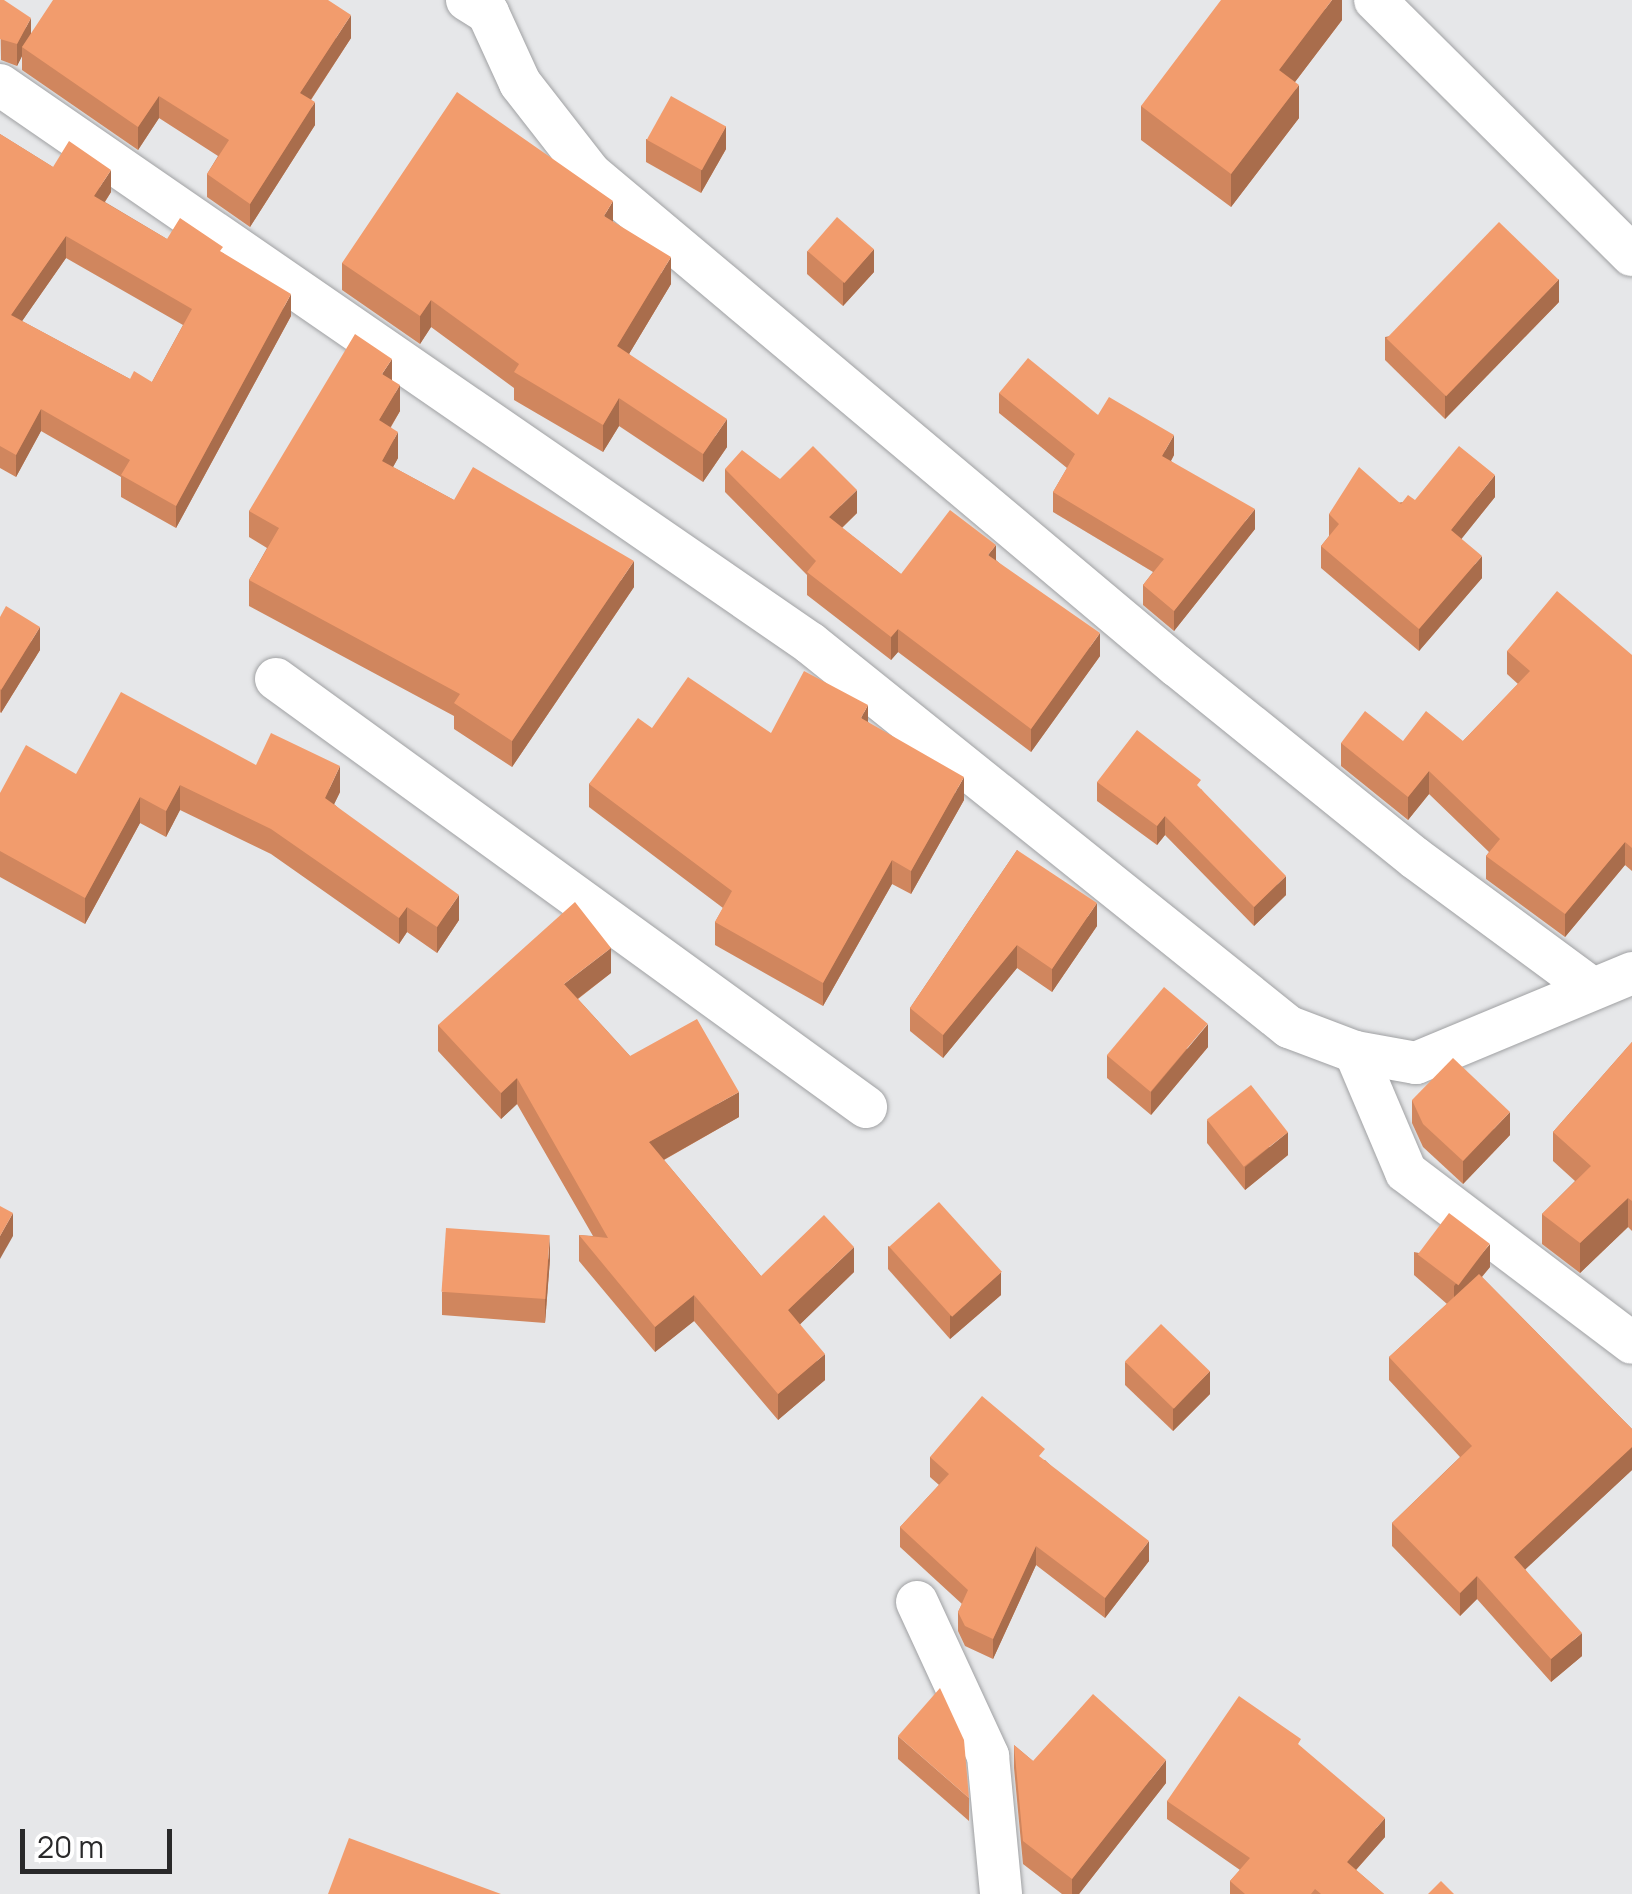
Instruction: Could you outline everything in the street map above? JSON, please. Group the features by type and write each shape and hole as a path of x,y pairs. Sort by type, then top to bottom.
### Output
{"street":[{"path":"467,0 488,13 520,83 590,173 1177,666 1414,858 1590,987"},
{"path":"1375,0 1632,255"},
{"path":"0,85 810,643 1289,1027 1355,1052 1416,1063 1590,987 1632,973"},
{"path":"276,679 866,1107"},
{"path":"1355,1052 1406,1172 1632,1343"},
{"path":"917,1602 988,1756 1001,1894"}],"building":[{"path":"0,0 31,18 17,44 0,39"},
{"path":"53,0 328,0 351,15 300,93 315,102 250,204 207,174 229,140 159,96 138,127 22,47"},
{"path":"1221,0 1332,0 1279,70 1299,85 1231,174 1141,106"},
{"path":"457,92 613,201 604,216 671,257 617,346 727,419 703,454 619,398 603,425 514,372 519,364 431,300 420,316 342,263"},
{"path":"671,96 726,127 702,170 647,140"},
{"path":"0,134 53,167 69,141 111,170 94,196 167,239 180,218 223,247 220,251 291,294 176,506 121,475 130,460 41,409 16,455 0,446","holes":["66,236 192,309 152,382 134,371 130,379 11,315"]},
{"path":"837,217 874,249 844,283 807,251"},
{"path":"1499,222 1559,280 1446,396 1386,339"},
{"path":"355,334 392,359 382,374 400,385 379,420 398,432 382,461 454,500 473,467 634,561 512,741 454,703 460,694 249,580 279,528 249,511"},
{"path":"1028,358 1098,415 1109,397 1174,435 1162,456 1255,509 1174,611 1143,585 1164,559 1053,492 1075,454 999,393"},
{"path":"813,446 857,490 829,517 901,574 950,510 996,545 988,555 1100,633 1031,729 898,629 891,637 807,572 816,561 725,469 742,450 780,479"},
{"path":"1459,446 1495,475 1451,530 1482,556 1419,629 1321,546 1339,524 1329,514 1359,467 1401,504 1408,495 1415,500"},
{"path":"1557,591 1632,655 1632,848 1625,842 1565,914 1486,856 1500,839 1429,771 1408,797 1341,743 1365,711 1403,741 1426,711 1463,741 1530,671 1507,651"},
{"path":"6,606 40,627 1,690 0,617"},
{"path":"804,671 868,705 861,718 964,777 911,871 892,860 823,983 715,922 732,891 589,784 638,718 652,728 688,677 771,733"},
{"path":"121,692 256,765 271,733 340,766 325,798 459,895 437,927 407,907 399,918 271,829 180,785 166,811 140,797 85,898 0,851 0,793 26,745 76,774"},
{"path":"1137,730 1201,780 1197,785 1286,876 1254,907 1165,816 1157,826 1097,782"},
{"path":"1017,850 1097,903 1052,969 1017,945 943,1035 910,1008"},
{"path":"575,902 611,948 564,984 630,1056 697,1019 739,1092 649,1142 761,1276 824,1215 854,1247 788,1310 825,1354 778,1394 694,1295 655,1327 579,1235 608,1238 517,1078 501,1093 438,1025"},
{"path":"1164,987 1208,1024 1150,1092 1107,1055"},
{"path":"1632,1042 1632,1201 1628,1198 1580,1243 1542,1214 1591,1166 1553,1132"},
{"path":"1453,1058 1510,1112 1463,1161 1423,1124 1412,1100"},
{"path":"1251,1085 1288,1132 1244,1167 1207,1119"},
{"path":"939,1202 1002,1272 952,1317 889,1247"},
{"path":"0,1206 13,1213 0,1236"},
{"path":"1449,1213 1490,1244 1458,1285 1418,1255"},
{"path":"446,1228 550,1235 545,1299 442,1292"},
{"path":"1479,1274 1632,1429 1632,1447 1514,1557 1582,1633 1551,1659 1477,1576 1460,1593 1392,1523 1472,1446 1389,1357"},
{"path":"1161,1324 1210,1371 1174,1409 1125,1361"},
{"path":"982,1396 1045,1449 1039,1456 1149,1541 1105,1598 1036,1546 993,1639 965,1626 958,1612 968,1590 900,1527 949,1474 930,1457"},
{"path":"940,1688 964,1740 969,1798 898,1736"},
{"path":"1093,1694 1166,1760 1072,1879 1023,1841 1014,1745 1033,1761"},
{"path":"1239,1696 1301,1739 1298,1744 1385,1818 1347,1862 1384,1894 1321,1894 1315,1889 1311,1894 1245,1894 1230,1881 1250,1858 1167,1801"},
{"path":"349,1838 501,1894 328,1894"},
{"path":"1441,1881 1454,1894 1428,1894"}]}
